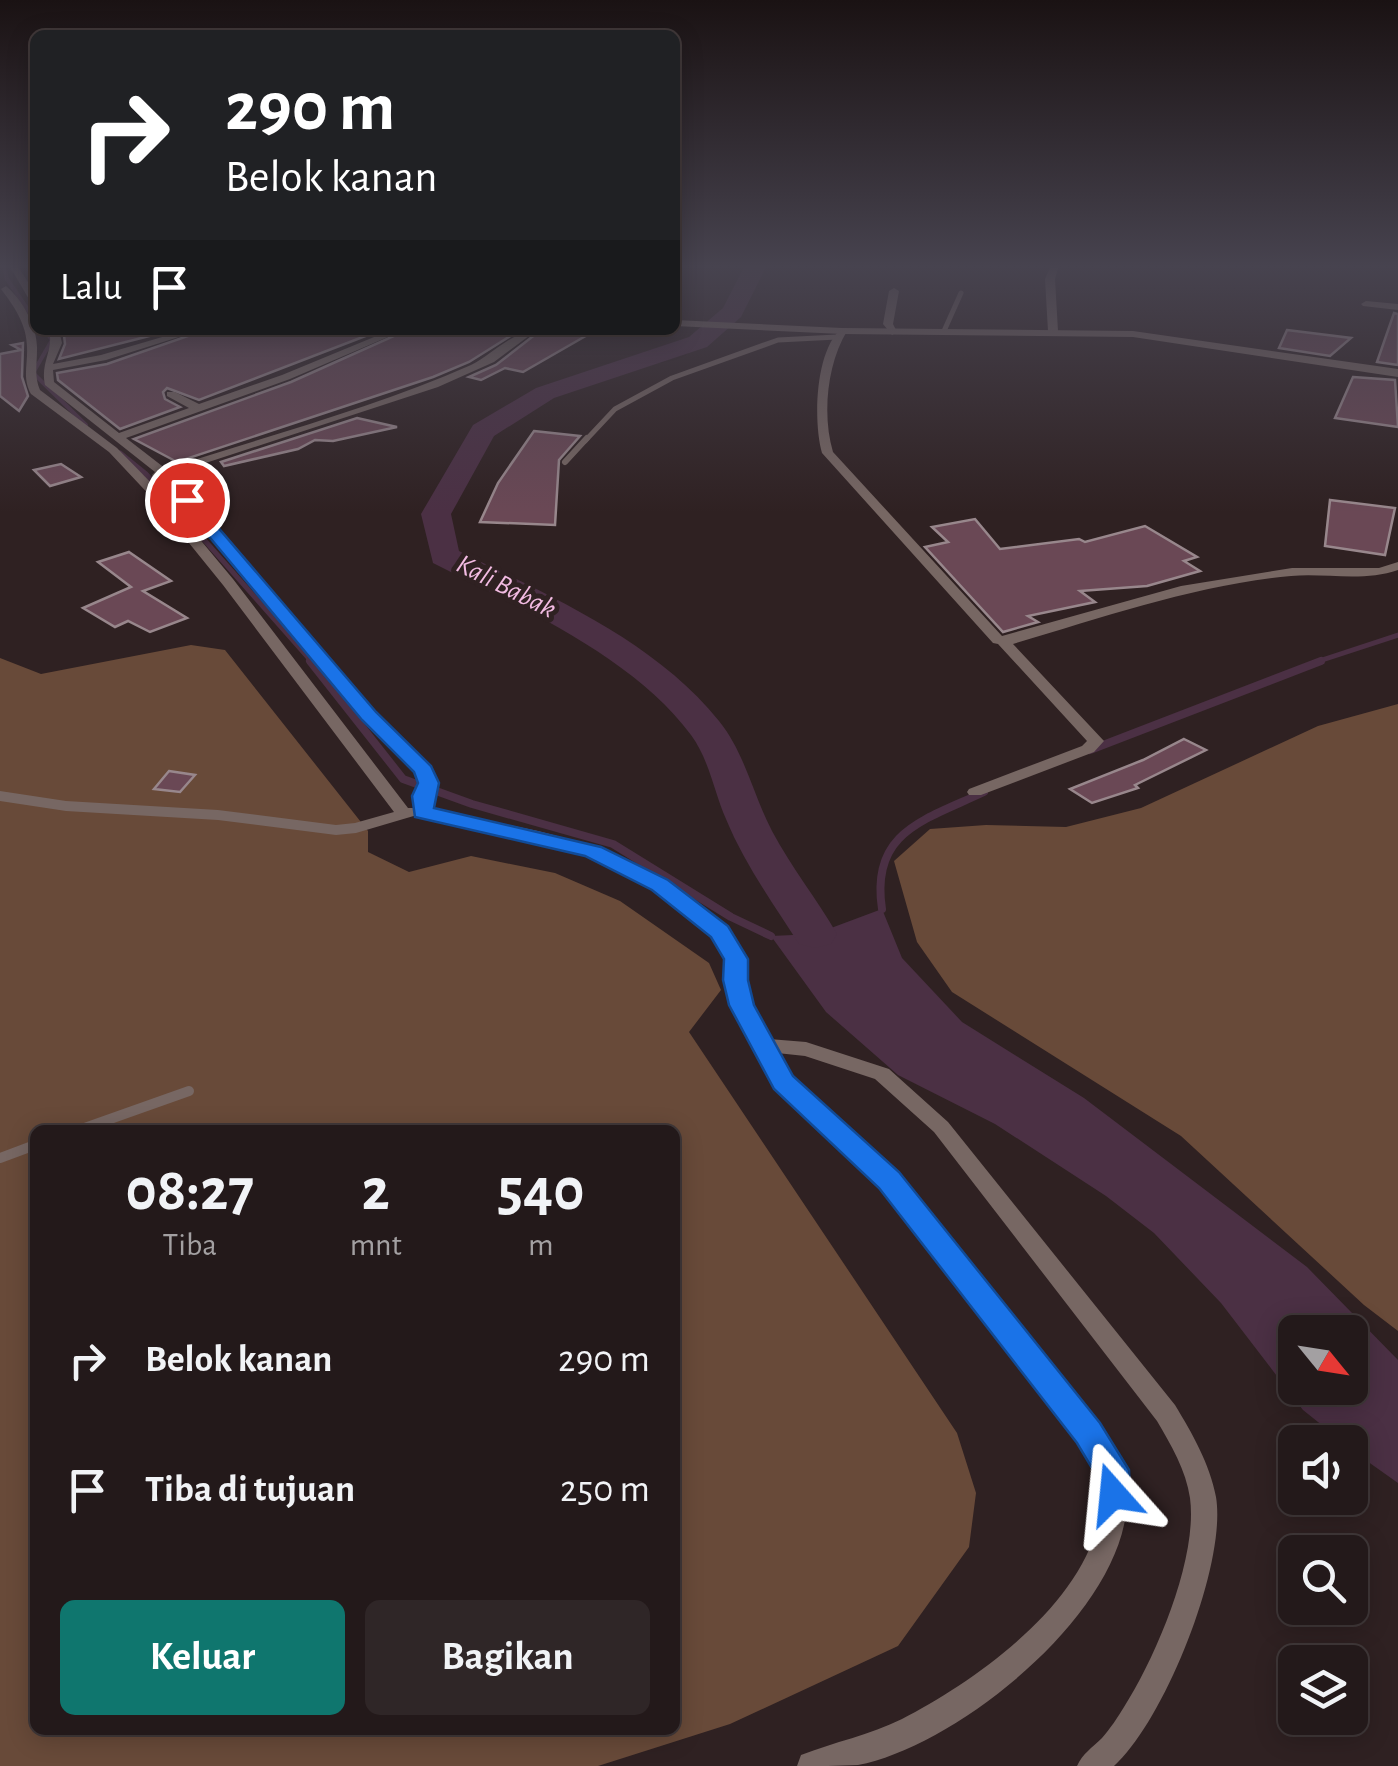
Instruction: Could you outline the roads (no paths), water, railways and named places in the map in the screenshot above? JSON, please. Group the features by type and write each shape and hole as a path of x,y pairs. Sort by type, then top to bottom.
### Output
{"street":[{"path":"41,381 138,347"},
{"path":"120,436 355,347"},
{"path":"153,477 434,385 490,360 508,347"},
{"path":"836,347 820,428 828,452 996,638 1096,740 1088,750 975,792"},
{"path":"1236,347 1398,372"},
{"path":"41,381 45,348"},
{"path":"41,381 45,348"},
{"path":"41,381 120,436 430,815 494,825 593,851 660,885 728,941 736,959 737,994 783,1082 889,1180 1088,1433 1112,1470 1110,1536 1058,1622 1032,1650 1002,1674 911,1730 812,1766"},
{"path":"41,381 113,450 153,477 240,579 423,770 419,800"},
{"path":"171,394 200,409"},
{"path":"1003,641 1181,590 1243,578 1292,572 1380,572 1398,566"},
{"path":"0,796 66,806 218,815 336,830 356,828 419,800"},
{"path":"765,1045 806,1048 882,1074 940,1126 1166,1413 1188,1452 1204,1511 1192,1575 1169,1648 1136,1720 1112,1753 1092,1766"}],"lane":[{"path":"565,462 615,410 672,378 757,347"},
{"path":"93,1125 189,1092"},
{"path":"0,1158 30,1147"}],"waterway":[{"path":"48,347 33,373 86,425"},
{"name":"Kali Babak","path":"682,347 545,393 483,431 436,514 444,556 548,609 615,649 677,698 711,736 751,830 815,934"},
{"path":"120,453 146,474 313,663"},
{"path":"1313,663 1398,635"},
{"path":"310,661 403,779 472,804 613,844 731,917 771,936"},
{"path":"1090,750 1321,661"},
{"path":"882,909 881,883 893,845 923,821 984,792"}]}
